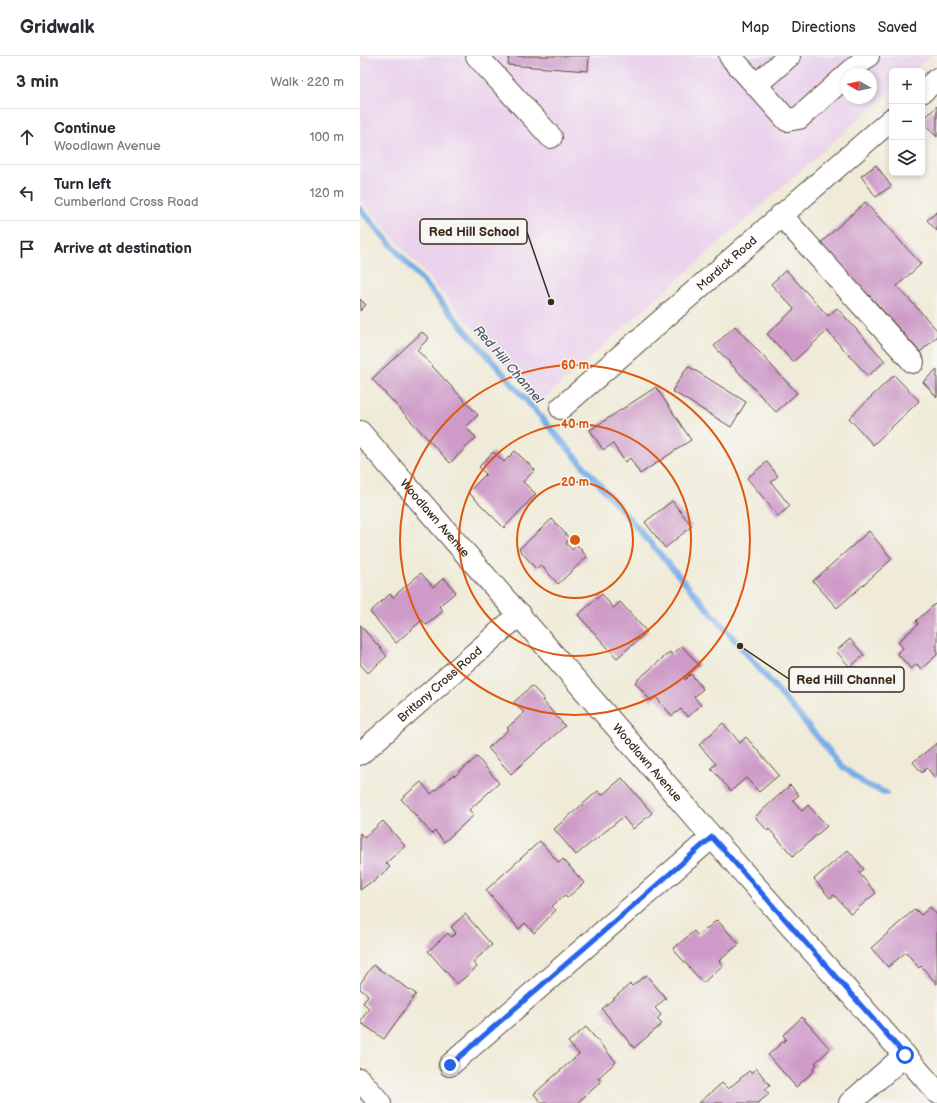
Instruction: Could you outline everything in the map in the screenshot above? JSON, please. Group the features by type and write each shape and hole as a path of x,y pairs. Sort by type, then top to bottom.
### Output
{"street":[{"path":"477,56 551,137"},
{"path":"730,56 787,120 799,118 841,80"},
{"path":"756,85 789,56"},
{"path":"854,68 868,56"},
{"path":"925,89 937,79"},
{"name":"Mardick Road","path":"561,408 889,122"},
{"path":"781,215 913,362"},
{"name":"Woodlawn Avenue","path":"360,432 520,614 712,837 937,1092"},
{"name":"Brittany Cross Road","path":"360,754 520,614"},
{"path":"450,1065 712,837"},
{"path":"850,1103 905,1055"},
{"path":"360,1080 380,1103"}],"shaded area":[{"path":"360,56 931,56 917,68 889,68 889,93 877,103 877,68 841,68 841,104 876,104 539,403 360,200"}],"building":[{"path":"509,56 589,56 588,71 508,65"},
{"path":"937,106 937,137 925,124 925,118"},
{"path":"876,165 891,186 876,197 861,176"},
{"path":"865,202 921,264 897,286 937,330 937,337 920,352 868,294 862,299 815,248"},
{"path":"937,212 937,231 927,220"},
{"path":"786,270 828,316 837,308 885,361 868,376 827,331 793,362 767,334 794,309 771,284"},
{"path":"360,299 366,305 360,311"},
{"path":"735,326 797,393 776,412 714,346"},
{"path":"422,332 429,338 417,350 478,415 466,427 476,438 450,463 372,379"},
{"path":"688,366 746,402 731,427 672,391"},
{"path":"937,369 937,397 923,382"},
{"path":"894,375 919,401 873,445 849,418"},
{"path":"656,387 691,440 640,474 630,458 625,462 613,444 603,450 590,430"},
{"path":"515,451 535,470 523,482 536,494 504,528 468,492 486,474 479,467 493,452 504,462"},
{"path":"767,462 778,476 771,482 790,506 778,516 747,478"},
{"path":"672,501 692,526 665,548 645,522"},
{"path":"552,519 570,539 566,543 572,550 577,545 587,557 558,584 541,565 536,569 519,549"},
{"path":"869,531 892,559 837,608 813,581"},
{"path":"421,573 433,587 444,578 456,592 439,606 443,611 426,625 422,620 396,643 370,612 390,594 393,597"},
{"path":"602,594 613,608 620,602 647,632 617,658 578,615"},
{"path":"935,604 937,606 937,655 921,669 917,664 911,669 897,653 903,648 898,642 918,624 916,621"},
{"path":"360,625 387,656 368,673 360,664"},
{"path":"850,639 864,655 850,667 836,651"},
{"path":"682,646 699,665 684,679 685,680 691,674 703,689 694,697 701,705 688,717 681,709 672,716 656,697 651,701 635,682 670,652 672,655"},
{"path":"532,686 565,726 511,774 488,748 524,713 514,702"},
{"path":"723,723 740,743 746,737 779,775 759,792 746,778 731,791 711,768 716,764 699,745"},
{"path":"937,743 937,776 935,778 927,768 922,773 913,762"},
{"path":"477,757 499,783 469,810 474,815 444,842 435,831 432,834 401,799 421,782 431,794"},
{"path":"622,778 652,813 633,829 623,817 576,855 554,829 598,791 602,795"},
{"path":"790,785 799,795 793,800 802,811 808,805 827,826 793,856 769,829 768,831 755,817"},
{"path":"383,821 405,846 386,863 390,867 372,883 371,882 360,890 360,833 364,838"},
{"path":"540,841 559,863 563,859 584,883 567,898 565,895 552,906 556,910 534,933 525,923 519,929 486,890"},
{"path":"848,850 864,869 859,873 876,893 851,914 834,895 830,898 814,879"},
{"path":"930,907 937,915 937,984 921,966 919,968 906,952 888,967 871,948 915,909 921,915"},
{"path":"465,914 492,945 473,962 477,967 457,984 428,951 448,933 451,937 456,933 451,927"},
{"path":"717,920 739,944 719,961 723,965 703,983 673,949 694,931 698,936"},
{"path":"373,965 416,994 384,1039 360,1022 369,1008 363,1003 368,995 360,989 360,984"},
{"path":"646,975 666,998 655,1008 661,1015 657,1019 662,1024 634,1048 602,1009 630,984 632,986"},
{"path":"802,1017 830,1049 815,1063 817,1065 812,1069 814,1071 796,1087 768,1055 786,1039 783,1035"},
{"path":"586,1027 616,1062 598,1078 601,1082 577,1103 542,1103 534,1094 579,1054 568,1042"},
{"path":"756,1068 770,1085 765,1089 769,1094 758,1103 699,1103 722,1083 728,1089 749,1071 751,1073"}],"waterway":[{"name":"Red Hill Channel","path":"360,209 740,646 843,767 865,784 886,793"}],"place":[{"name":"Red Hill School","path":"551,302"},
{"name":"Red Hill Channel","path":"740,646"}],"route":[{"path":"450,1065 712,837 905,1055"}]}
